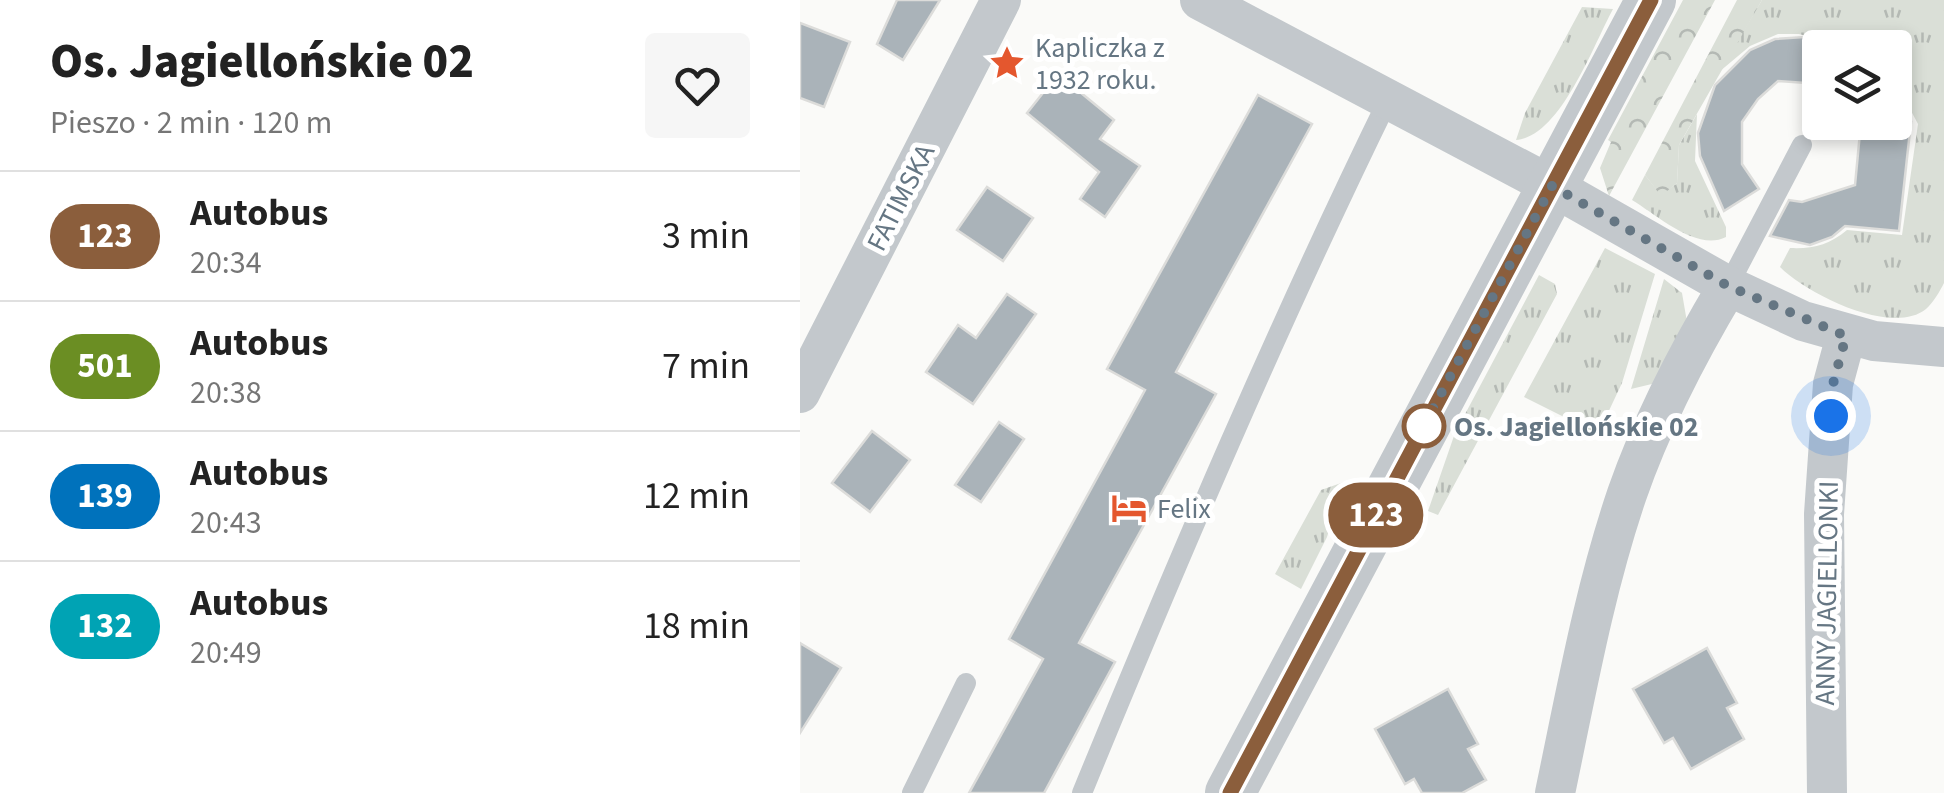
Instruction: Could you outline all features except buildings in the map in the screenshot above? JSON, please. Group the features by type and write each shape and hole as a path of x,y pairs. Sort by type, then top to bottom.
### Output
{"street":[{"name":"FATIMSKA","path":"800,393 1001,0"},
{"path":"1200,0 1552,186 1728,286 1846,336 1944,347"},
{"path":"1230,793 1650,0"},
{"path":"1555,793 1599,591 1628,490 1675,384 1728,286"},
{"name":"ANNY JAGIELLONKI","path":"1826,793 1824,514 1833,384 1846,336"}],"lane":[{"path":"1082,793 1186,537 1295,291 1388,100"},
{"path":"1728,286 1802,145"},
{"path":"912,793 966,683"}],"green space":[{"path":"1683,0 1715,0 1609,196 1600,168 1611,142 1608,140"},
{"path":"1737,0 1762,0 1679,145 1677,183 1661,196 1645,175"},
{"path":"1762,0 1944,0 1944,283 1926,309 1911,316 1871,315 1828,299 1780,267 1790,248 1820,245 1847,230 1902,235 1918,124 1912,113 1912,30 1802,30 1802,35 1778,34 1750,46 1719,72"},
{"path":"1582,7 1613,9 1561,107 1532,135 1516,140 1525,113"},
{"path":"1697,114 1695,161 1726,227 1726,237 1715,240 1690,236 1632,200 1645,175 1661,195 1677,183 1679,145"},
{"path":"1605,248 1655,274 1622,383 1598,434 1524,397"},
{"path":"1539,275 1555,284 1557,294 1438,515 1428,511 1455,433"},
{"path":"1664,279 1682,293 1687,322 1656,383 1631,389"},
{"path":"1344,482 1327,537 1301,589 1275,574 1321,490"}],"bus line":[{"name":"123","path":"1230,793 1264,722 1651,0"}],"place":[{"name":"Kapliczka z 1932 roku.","path":"1007,63"},
{"name":"Os. Jagiellońskie 02","path":"1424,426"},
{"name":"Felix","path":"1129,508"}],"route":[{"path":"1424,426 1420,433 1552,186 1728,286 1846,336 1833,384 1831,416"}]}
